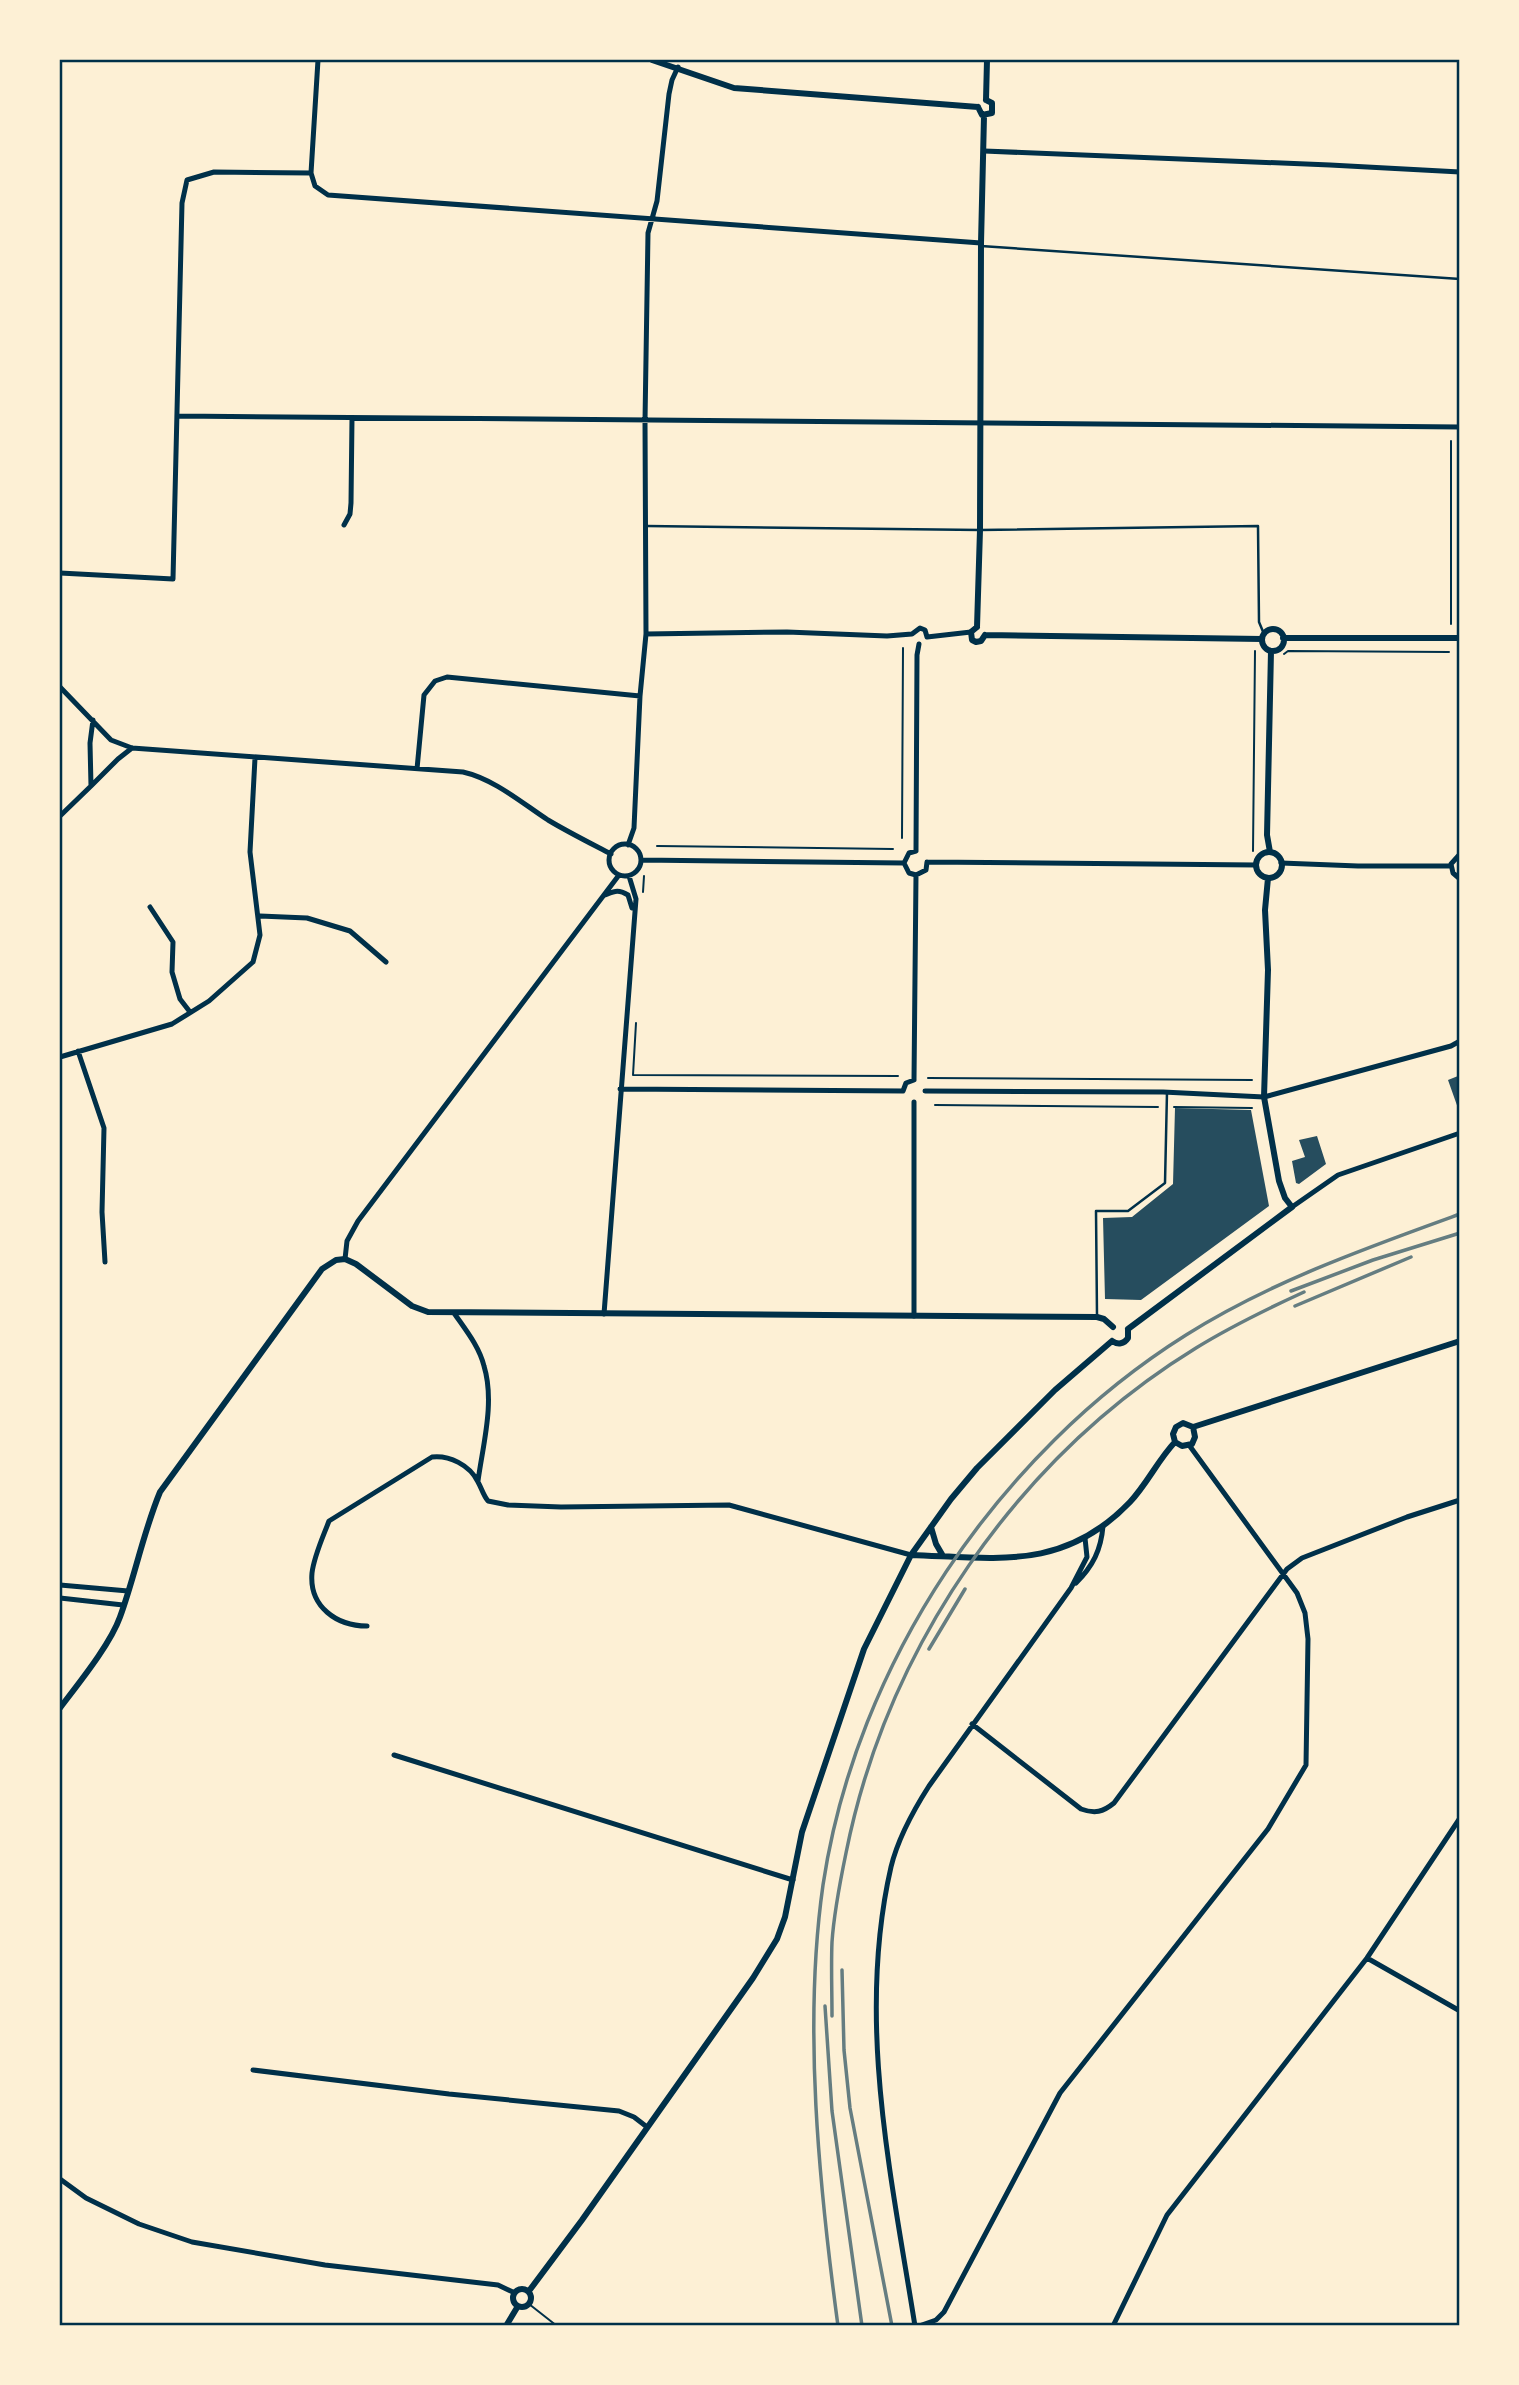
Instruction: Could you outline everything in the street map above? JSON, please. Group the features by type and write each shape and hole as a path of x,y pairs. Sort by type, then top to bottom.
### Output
{"street":[{"path":"318,60 311,173 315,186 328,195 981,245"},
{"path":"652,60 734,88 978,107"},
{"path":"985,100 987,60"},
{"path":"628,845 634,828 639,696 646,634 648,233 657,201 671,80 678,67"},
{"path":"981,101 990,101 992,113 984,116 980,114 978,107 981,101"},
{"path":"984,116 980,530 972,639 981,641 985,635"},
{"path":"984,151 1330,164 1460,172"},
{"path":"60,573 173,579 182,202 187,180 214,173 311,173"},
{"path":"178,416 1460,427"},
{"path":"344,525 350,514 351,503 352,418"},
{"path":"646,634 787,632 887,636 912,634 920,628 925,630 927,637"},
{"path":"919,644 927,637 974,629 984,630 985,635"},
{"path":"985,635 1263,637 1275,630 1283,638 1460,638"},
{"path":"912,634 913,641 919,644"},
{"path":"1263,637 1263,646 1271,651"},
{"path":"1271,651 1280,648 1283,638"},
{"path":"904,863 909,873 916,875 926,870 923,856 917,655 919,644"},
{"path":"1270,852 1267,835 1271,651"},
{"path":"417,769 424,695 435,681 447,677 639,696"},
{"path":"60,687 111,740 132,748 476,775 553,823 611,854"},
{"path":"91,786 90,743 93,720"},
{"path":"60,816 132,748"},
{"path":"60,1057 172,1024 209,1001 253,962 261,935 250,852 255,758"},
{"path":"628,845 639,853 641,860 638,870 629,876 619,875 611,866 611,854 618,846 628,845"},
{"path":"1270,852 1279,857 1281,863 1277,875 1268,878 1260,874 1256,865 1259,857 1270,852"},
{"path":"904,863 909,853 923,856 1256,865"},
{"path":"1460,854 1451,866 1453,873 1460,879"},
{"path":"641,860 904,863"},
{"path":"1281,863 1451,866"},
{"path":"345,1259 347,1241 358,1221 619,875"},
{"path":"916,875 919,1082 925,1091"},
{"path":"604,1314 632,922 636,899 629,876"},
{"path":"1268,878 1265,910 1268,970 1264,1097 1279,1181 1285,1198 1292,1207"},
{"path":"605,895 617,890 628,895 632,922"},
{"path":"150,907 173,942 172,972 180,999 190,1012"},
{"path":"260,916 307,918 350,930 386,962"},
{"path":"1460,1015 1460,1034"},
{"path":"925,1091 1167,1092 1264,1097 1451,1046 1460,1041"},
{"path":"78,1051 104,1128 102,1212 105,1262"},
{"path":"919,1082 906,1083 903,1091 906,1099 914,1102 922,1098 925,1091"},
{"path":"620,1088 903,1091"},
{"path":"914,1102 914,1316"},
{"path":"1128,1329 1338,1175 1460,1133"},
{"path":"60,1708 119,1619 160,1492 322,1269 336,1260 345,1259 412,1306 428,1312 1097,1317 1113,1327"},
{"path":"454,1313 473,1341 485,1366 489,1405 478,1481 480,1491 488,1501 508,1505 729,1506 911,1555 1014,1558 1049,1553 1095,1533 1131,1500 1175,1442"},
{"path":"1113,1327 1121,1325 1128,1329"},
{"path":"1113,1327 1110,1335 1112,1341 1118,1344 1128,1339 1128,1329"},
{"path":"529,2291 767,1958 785,1917 802,1832 864,1649 911,1555 951,1499 1005,1440 1055,1390 1112,1341"},
{"path":"1193,1427 1195,1437 1189,1445 1182,1446 1175,1442 1172,1434 1176,1427 1183,1423 1193,1427 1460,1341"},
{"path":"1103,1526 1098,1553 1093,1563 1071,1588 929,1786 908,1820 891,1866 875,1991 878,2061 886,2139 917,2326 936,2320 944,2312 1060,2093 1268,1829 1306,1765 1308,1639 1305,1613 1297,1593 1189,1445"},
{"path":"367,1626 351,1626 330,1616 315,1596 312,1574 329,1521 432,1457 444,1455 460,1463 478,1481"},
{"path":"972,1724 1081,1810 1093,1813 1105,1810 1114,1803 1282,1573 1302,1558 1407,1517 1460,1500"},
{"path":"931,1527 943,1556"},
{"path":"1071,1588 1087,1557 1085,1538"},
{"path":"60,1585 128,1591"},
{"path":"60,1598 123,1605"},
{"path":"394,1755 793,1880"},
{"path":"1113,2326 1167,2216 1367,1958 1460,1818"},
{"path":"1367,1958 1460,2011"},
{"path":"253,2070 619,2112 634,2117 647,2127"},
{"path":"60,2179 86,2198 139,2224 192,2242 325,2265 498,2285 515,2292 523,2289 529,2291"},
{"path":"515,2292 514,2301 518,2306 524,2307 529,2304 529,2291"},
{"path":"506,2326 518,2306"}],"lane":[{"path":"981,245 1460,279"},
{"path":"645,526 980,530 1258,526 1258,622 1263,637"},
{"path":"1097,1317 1096,1211 1128,1211 1165,1183 1167,1092"}],"path":[{"path":"1451,441 1451,624"},
{"path":"902,838 903,649"},
{"path":"1253,851 1255,651"},
{"path":"1284,654 1287,651 1450,652"},
{"path":"657,846 892,849"},
{"path":"633,1075 898,1076"},
{"path":"928,1077 1252,1080"},
{"path":"935,1105 1252,1108"},
{"path":"529,2304 557,2326"}],"building":[{"path":"1458,1076 1460,1080 1459,1111 1448,1080"},
{"path":"1175,1108 1251,1110 1269,1206 1141,1300 1105,1299 1103,1218 1132,1217 1173,1184"},
{"path":"1317,1136 1326,1164 1299,1184 1296,1183 1292,1161 1305,1157 1299,1140"}],"railway":[{"path":"838,2326 825,2217 816,2105 814,1993 817,1938 823,1885 840,1803 867,1722 903,1645 946,1571 997,1503 1055,1440 1118,1383 1186,1335 1285,1282 1460,1214"},
{"path":"1291,1291 1373,1260 1460,1233"},
{"path":"1295,1306 1411,1257"},
{"path":"832,2016 832,1942 836,1908 846,1853 865,1777 893,1703 928,1632 969,1565 1017,1502 1072,1444 1131,1393 1209,1340 1304,1292"},
{"path":"929,1649 965,1589"},
{"path":"842,1970 844,2050 850,2108 892,2326"},
{"path":"825,2006 832,2111 862,2326"}]}
